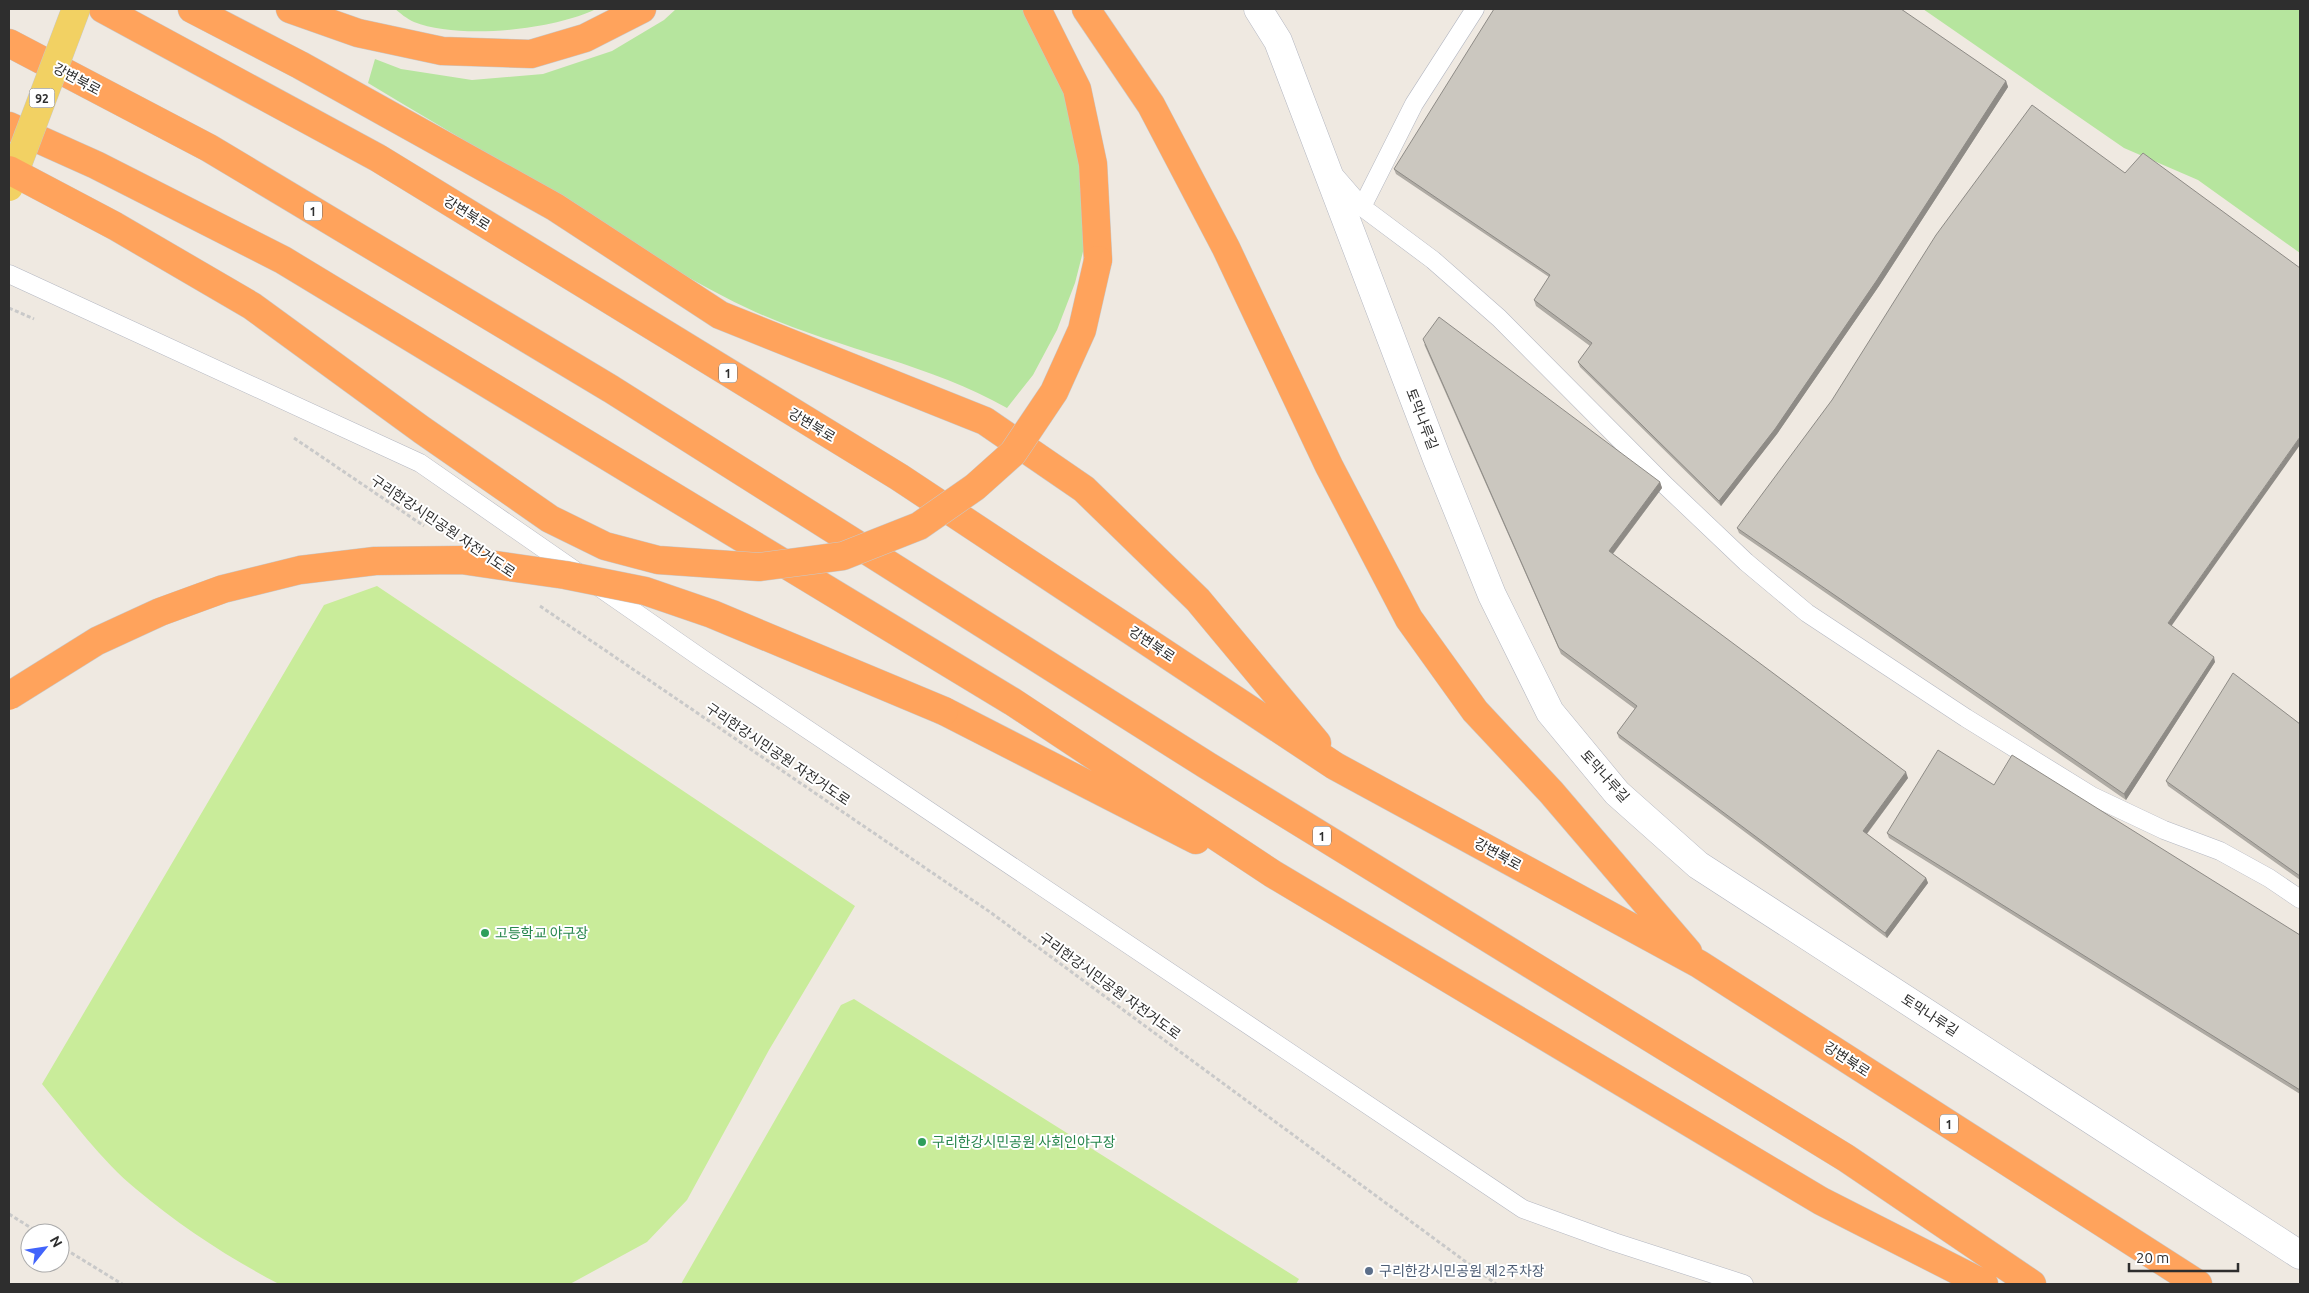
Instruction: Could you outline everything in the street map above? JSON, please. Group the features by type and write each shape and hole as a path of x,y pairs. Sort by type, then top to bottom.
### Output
{"highway":[{"name":"강변북로","path":"103,9 378,158 899,477 1335,766 1699,964 2198,1284"},
{"path":"192,9 300,65 555,207 720,315 985,421 1084,489 1198,600 1335,766"},
{"path":"290,9 358,33 442,51 531,54 585,38 642,9"},
{"path":"9,170 115,226 252,306 422,430 550,519 606,546 658,560 759,567 834,558 919,526 975,487 1013,453 1054,392 1082,330 1098,260 1093,164 1077,89 1037,9"},
{"path":"1086,9 1151,105 1226,248 1329,466 1409,620 1475,710 1551,792 1699,964"},
{"name":"강변북로","path":"9,43 209,148 611,389 1200,760 1846,1158 2032,1284"},
{"path":"9,126 96,166 283,260 1013,702 1273,874 1821,1201 1984,1284"},
{"path":"9,696 97,641 160,612 223,588 300,570 375,561 461,560 565,575 645,591 712,614 944,711 1174,830 1273,874"}],"main road":[{"name":"92","path":"9,187 76,9"}],"street":[{"name":"토막나루길","path":"1258,9 1278,40 1437,459 1492,595 1550,712 1617,793 1698,865 2300,1255"}],"lane":[{"path":"1362,207 1414,104 1475,9"},
{"path":"1322,160 1362,207 1433,260 1499,318 1674,493 1746,562 1807,613 1966,718 2092,796 2164,830 2220,851 2270,878 2300,899"},
{"path":"9,274 420,462 704,660 1523,1209 1614,1242 1744,1284"}],"path":[{"path":"9,308 35,320"},
{"name":"구리한강시민공원 자전거도로","path":"292,437 432,532"},
{"name":"구리한강시민공원 자전거도로","path":"538,604 990,912 1496,1284"},
{"path":"9,1214 23,1223"},
{"path":"70,1252 122,1284"}],"green space":[{"path":"395,9 596,9 578,16 531,27 506,30 455,31 411,21"},
{"path":"676,9 1032,9 1052,43 1083,147 1088,232 1075,283 1057,330 1033,375 1007,408 976,392 944,379 779,322 723,296 651,256 511,168 368,83 375,59 401,69 472,80 543,74 612,51 664,20"},
{"path":"1923,9 2300,9 2300,253 2198,180 2124,148"},
{"name":"고등학교 야구장","path":"377,586 855,906 769,1050 687,1200 647,1242 570,1284 279,1284 205,1241 136,1189 99,1153 42,1084 324,605"},
{"name":"구리한강시민공원 사회인야구장","path":"854,999 1299,1279 1296,1284 681,1284 841,1005"}],"building":[{"path":"1494,9 1901,9 2006,81 1877,280 1775,429 1719,501 1578,362 1592,343 1534,300 1550,275 1394,169"},
{"path":"2032,105 2125,173 2143,153 2300,268 2300,437 2168,623 2214,657 2124,794 1737,528 1832,400 1936,235"},
{"path":"1439,317 1660,482 1609,551 1906,772 1863,831 1926,878 1885,933 1617,733 1637,706 1559,648 1423,339"},
{"path":"2233,673 2300,724 2300,876 2166,781"},
{"path":"1938,750 1994,785 2012,755 2300,935 2300,1090 1887,833"}],"place":[{"name":"고등학교 야구장","path":"485,933"},
{"name":"구리한강시민공원 사회인야구장","path":"922,1142"},
{"name":"구리한강시민공원 제2주차장","path":"1369,1271"}]}
